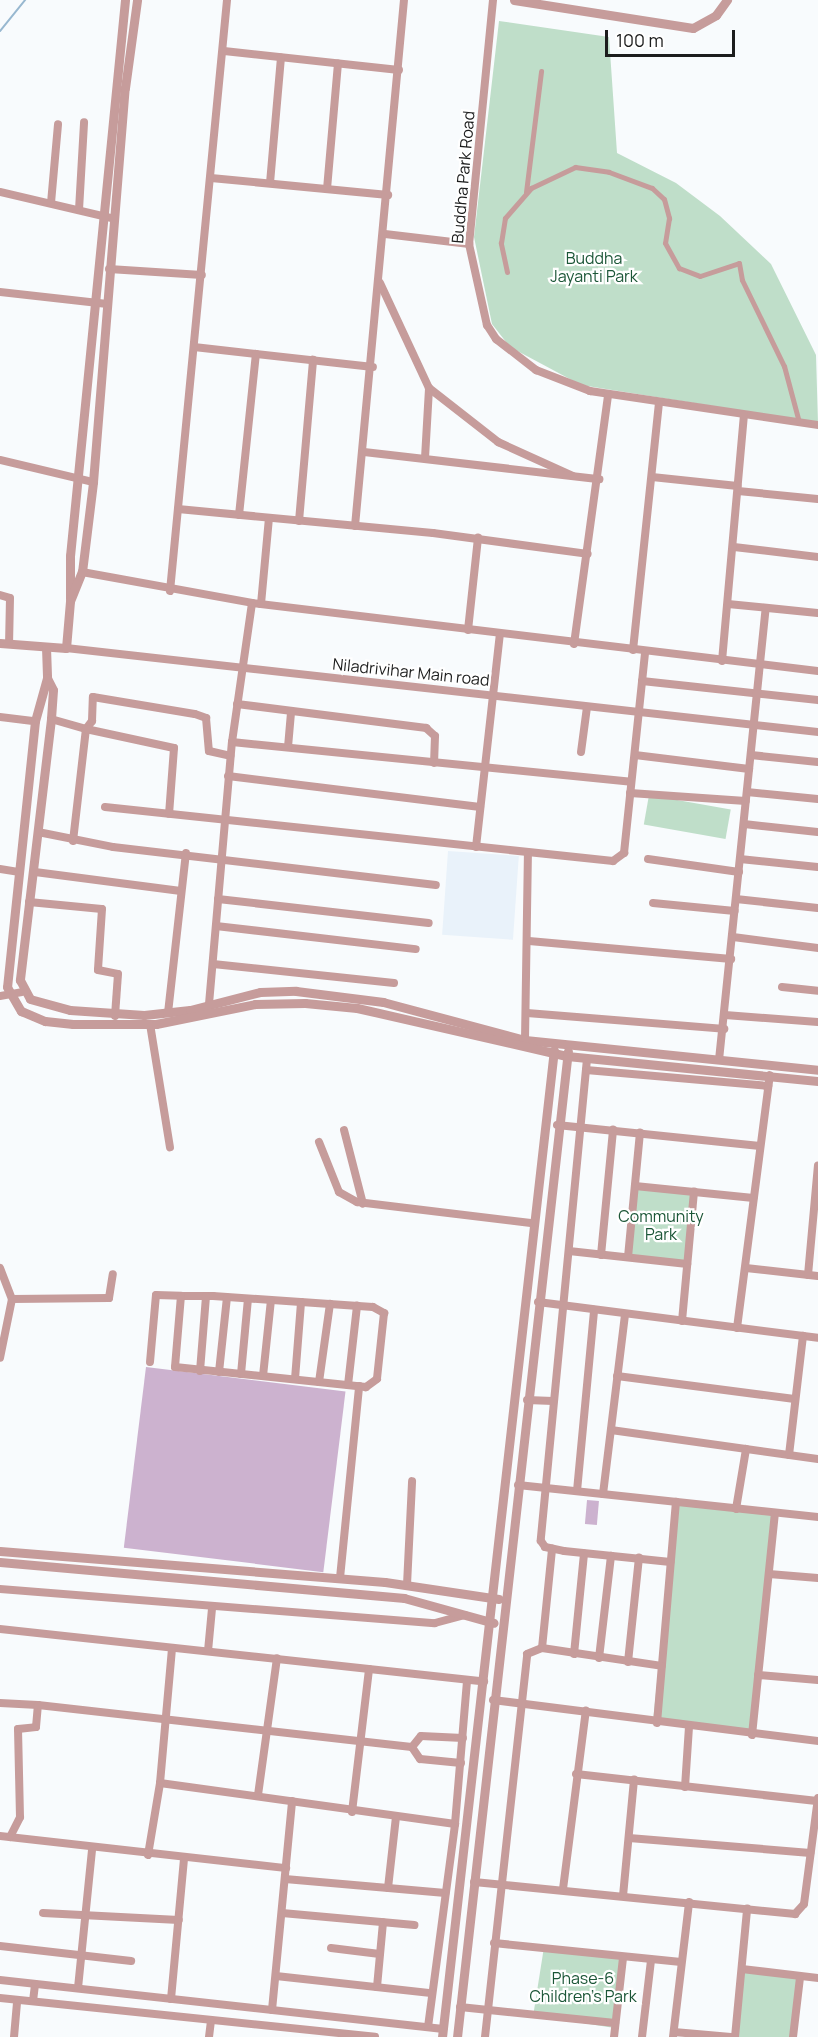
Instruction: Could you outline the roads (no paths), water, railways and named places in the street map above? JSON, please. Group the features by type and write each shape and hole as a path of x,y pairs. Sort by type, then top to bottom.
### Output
{"street":[{"path":"66,648 95,303 125,0"},
{"path":"70,601 82,572 93,482 110,269 137,0"},
{"path":"170,591 224,51 227,0"},
{"path":"355,526 386,234 404,0"},
{"name":"Buddha Park Road","path":"493,0 469,244 487,325 496,339 536,370 608,395 659,405 818,425"},
{"path":"514,0 557,3 693,28 716,15 727,0"},
{"path":"224,51 399,70"},
{"path":"270,183 281,57"},
{"path":"327,189 338,63"},
{"path":"526,192 541,71"},
{"path":"79,210 84,122"},
{"path":"51,203 58,124"},
{"path":"507,272 502,257 503,224 510,207 526,192 575,167 609,172 660,193 669,218 667,251 679,268 700,276 739,263 742,280 784,366 799,422"},
{"path":"211,178 388,195"},
{"path":"0,192 115,219"},
{"path":"386,234 469,244"},
{"path":"110,269 202,275"},
{"path":"380,282 429,388 498,442 573,476"},
{"path":"0,292 107,304"},
{"path":"194,347 372,367"},
{"path":"239,515 256,354"},
{"path":"299,521 313,360"},
{"path":"425,458 429,388"},
{"path":"574,644 599,479 608,395"},
{"path":"633,650 659,405"},
{"path":"722,661 744,415"},
{"path":"364,452 599,479"},
{"path":"0,460 93,482"},
{"path":"652,477 818,499"},
{"path":"178,509 478,538 588,554"},
{"path":"209,1004 230,756 243,668 257,604 268,518"},
{"path":"468,630 478,538"},
{"path":"734,547 818,557"},
{"path":"82,572 170,591 257,604 574,644 818,671"},
{"path":"0,595 10,598 4,643"},
{"path":"728,604 818,613"},
{"path":"719,1060 766,608"},
{"path":"476,847 500,634"},
{"name":"Niladrivihar Main road","path":"4,643 818,732"},
{"path":"4,995 20,872 35,721 47,678 46,647"},
{"path":"105,807 528,854 621,858 645,652"},
{"path":"22,992 29,902 35,872 51,719 53,690 47,678"},
{"path":"642,681 818,700"},
{"path":"72,841 86,729 92,721 93,697 195,714 206,718 209,751 230,756"},
{"path":"237,704 426,728 435,736 434,763"},
{"path":"581,752 587,706"},
{"path":"288,747 291,711"},
{"path":"0,717 35,721"},
{"path":"51,719 174,748 169,814"},
{"path":"232,741 631,782"},
{"path":"634,755 749,769"},
{"path":"751,755 818,762"},
{"path":"228,776 480,807"},
{"path":"630,792 746,801"},
{"path":"747,792 818,799"},
{"path":"744,824 818,832"},
{"path":"38,832 72,841 436,885"},
{"path":"168,1013 186,853"},
{"path":"525,1040 529,941 528,854"},
{"path":"741,859 818,867"},
{"path":"648,860 739,872"},
{"path":"0,869 20,872"},
{"path":"35,872 181,891"},
{"path":"218,899 429,923"},
{"path":"736,899 818,908"},
{"path":"29,902 102,909 98,970 118,974 115,1016"},
{"path":"653,903 735,911"},
{"path":"216,926 416,949"},
{"path":"733,937 818,948"},
{"path":"529,941 731,959"},
{"path":"213,964 394,983"},
{"path":"782,987 818,991"},
{"path":"4,995 22,992 47,1006 115,1016 168,1013 260,992 329,994 383,1002 525,1040 554,1049 567,1056 818,1081"},
{"path":"4,995 21,1011 45,1021 150,1024 189,1020 255,1004 305,1003 357,1008 554,1049 568,1046 818,1070"},
{"path":"527,1013 724,1029"},
{"path":"725,1016 818,1022"},
{"path":"150,1024 170,1148"},
{"path":"457,2037 557,1125 568,1046"},
{"path":"0,1980 428,2027 443,2033 494,1599 531,1223 554,1049"},
{"path":"587,1059 582,1127 544,1487 541,1541 552,1549 670,1562"},
{"path":"746,1073 747,1062"},
{"path":"586,1070 768,1086"},
{"path":"737,1328 770,1075"},
{"path":"557,1125 760,1146"},
{"path":"344,1130 363,1204"},
{"path":"601,1255 613,1130"},
{"path":"628,1257 640,1133"},
{"path":"319,1142 339,1192 363,1204 531,1223"},
{"path":"808,1275 818,1165"},
{"path":"635,1186 753,1198"},
{"path":"682,1321 694,1192"},
{"path":"569,1251 687,1264"},
{"path":"0,1268 12,1299 2,1333 0,1358"},
{"path":"746,1268 818,1276"},
{"path":"12,1299 109,1298 113,1274"},
{"path":"150,1362 156,1295 226,1297 357,1306 380,1310 385,1320 377,1379 366,1387 180,1369 174,1364 181,1296"},
{"path":"200,1371 206,1296"},
{"path":"219,1372 226,1297"},
{"path":"241,1374 248,1299"},
{"path":"263,1376 271,1300"},
{"path":"295,1379 301,1302"},
{"path":"538,1302 818,1338"},
{"path":"319,1382 330,1304"},
{"path":"348,1385 357,1306"},
{"path":"577,1491 594,1310"},
{"path":"603,1494 625,1314"},
{"path":"789,1455 802,1336"},
{"path":"617,1376 795,1399"},
{"path":"340,1578 358,1386"},
{"path":"527,1400 553,1401"},
{"path":"611,1430 818,1459"},
{"path":"736,1509 746,1449"},
{"path":"508,1456 521,1458"},
{"path":"407,1585 412,1481"},
{"path":"518,1485 818,1517"},
{"path":"657,1723 676,1502"},
{"path":"752,1735 775,1513"},
{"path":"542,1648 552,1549"},
{"path":"0,1551 340,1578 407,1585 505,1600"},
{"path":"574,1654 584,1553"},
{"path":"599,1658 611,1556"},
{"path":"628,1662 639,1558"},
{"path":"0,1562 404,1598 503,1624"},
{"path":"768,1574 818,1578"},
{"path":"0,1589 212,1609 435,1623 465,1615"},
{"path":"208,1651 212,1609"},
{"path":"0,1629 484,1682"},
{"path":"485,2037 520,1701 527,1654 542,1648 662,1666"},
{"path":"148,1855 160,1784 164,1717 172,1649"},
{"path":"258,1795 265,1731 277,1658"},
{"path":"352,1812 369,1669"},
{"path":"758,1675 818,1680"},
{"path":"428,2027 455,1824 467,1681"},
{"path":"493,1700 520,1701 657,1723 818,1741"},
{"path":"0,1703 164,1717 412,1747 420,1759 461,1763"},
{"path":"10,1837 20,1817 18,1729 36,1727 38,1705"},
{"path":"563,1889 586,1710"},
{"path":"685,1787 689,1727"},
{"path":"412,1747 421,1736 463,1738"},
{"path":"474,1882 799,1913 818,1800 576,1774"},
{"path":"623,1896 634,1780"},
{"path":"160,1784 258,1795 352,1812 455,1824"},
{"path":"273,2010 292,1801"},
{"path":"388,1888 396,1817"},
{"path":"0,1836 92,1849 286,1868"},
{"path":"629,1838 810,1853"},
{"path":"78,1988 92,1849"},
{"path":"171,1999 184,1858"},
{"path":"285,1879 445,1893"},
{"path":"459,1898 472,1900"},
{"path":"689,1902 674,2034 733,2037 747,1909"},
{"path":"43,1913 179,1920"},
{"path":"282,1913 414,1925"},
{"path":"377,1987 383,1922"},
{"path":"494,1943 622,1958 681,1962"},
{"path":"0,1946 131,1961"},
{"path":"331,1948 380,1953"},
{"path":"614,2037 622,1958"},
{"path":"642,2037 651,1960"},
{"path":"742,1969 818,1978"},
{"path":"276,1976 431,1993"},
{"path":"793,2037 800,1977"},
{"path":"33,2001 35,1984"},
{"path":"0,1998 375,2037"},
{"path":"14,2037 17,2000"},
{"path":"460,2007 615,2023"},
{"path":"330,2032 332,2016"},
{"path":"209,2037 211,2020"}],"waterway":[{"path":"0,31 25,0"}],"park label":[{"name":"Buddha Jayanti Park","path":"594,267"},
{"name":"Community Park","path":"661,1225"},
{"name":"Phase-6 Children's Park","path":"583,1987"}]}
